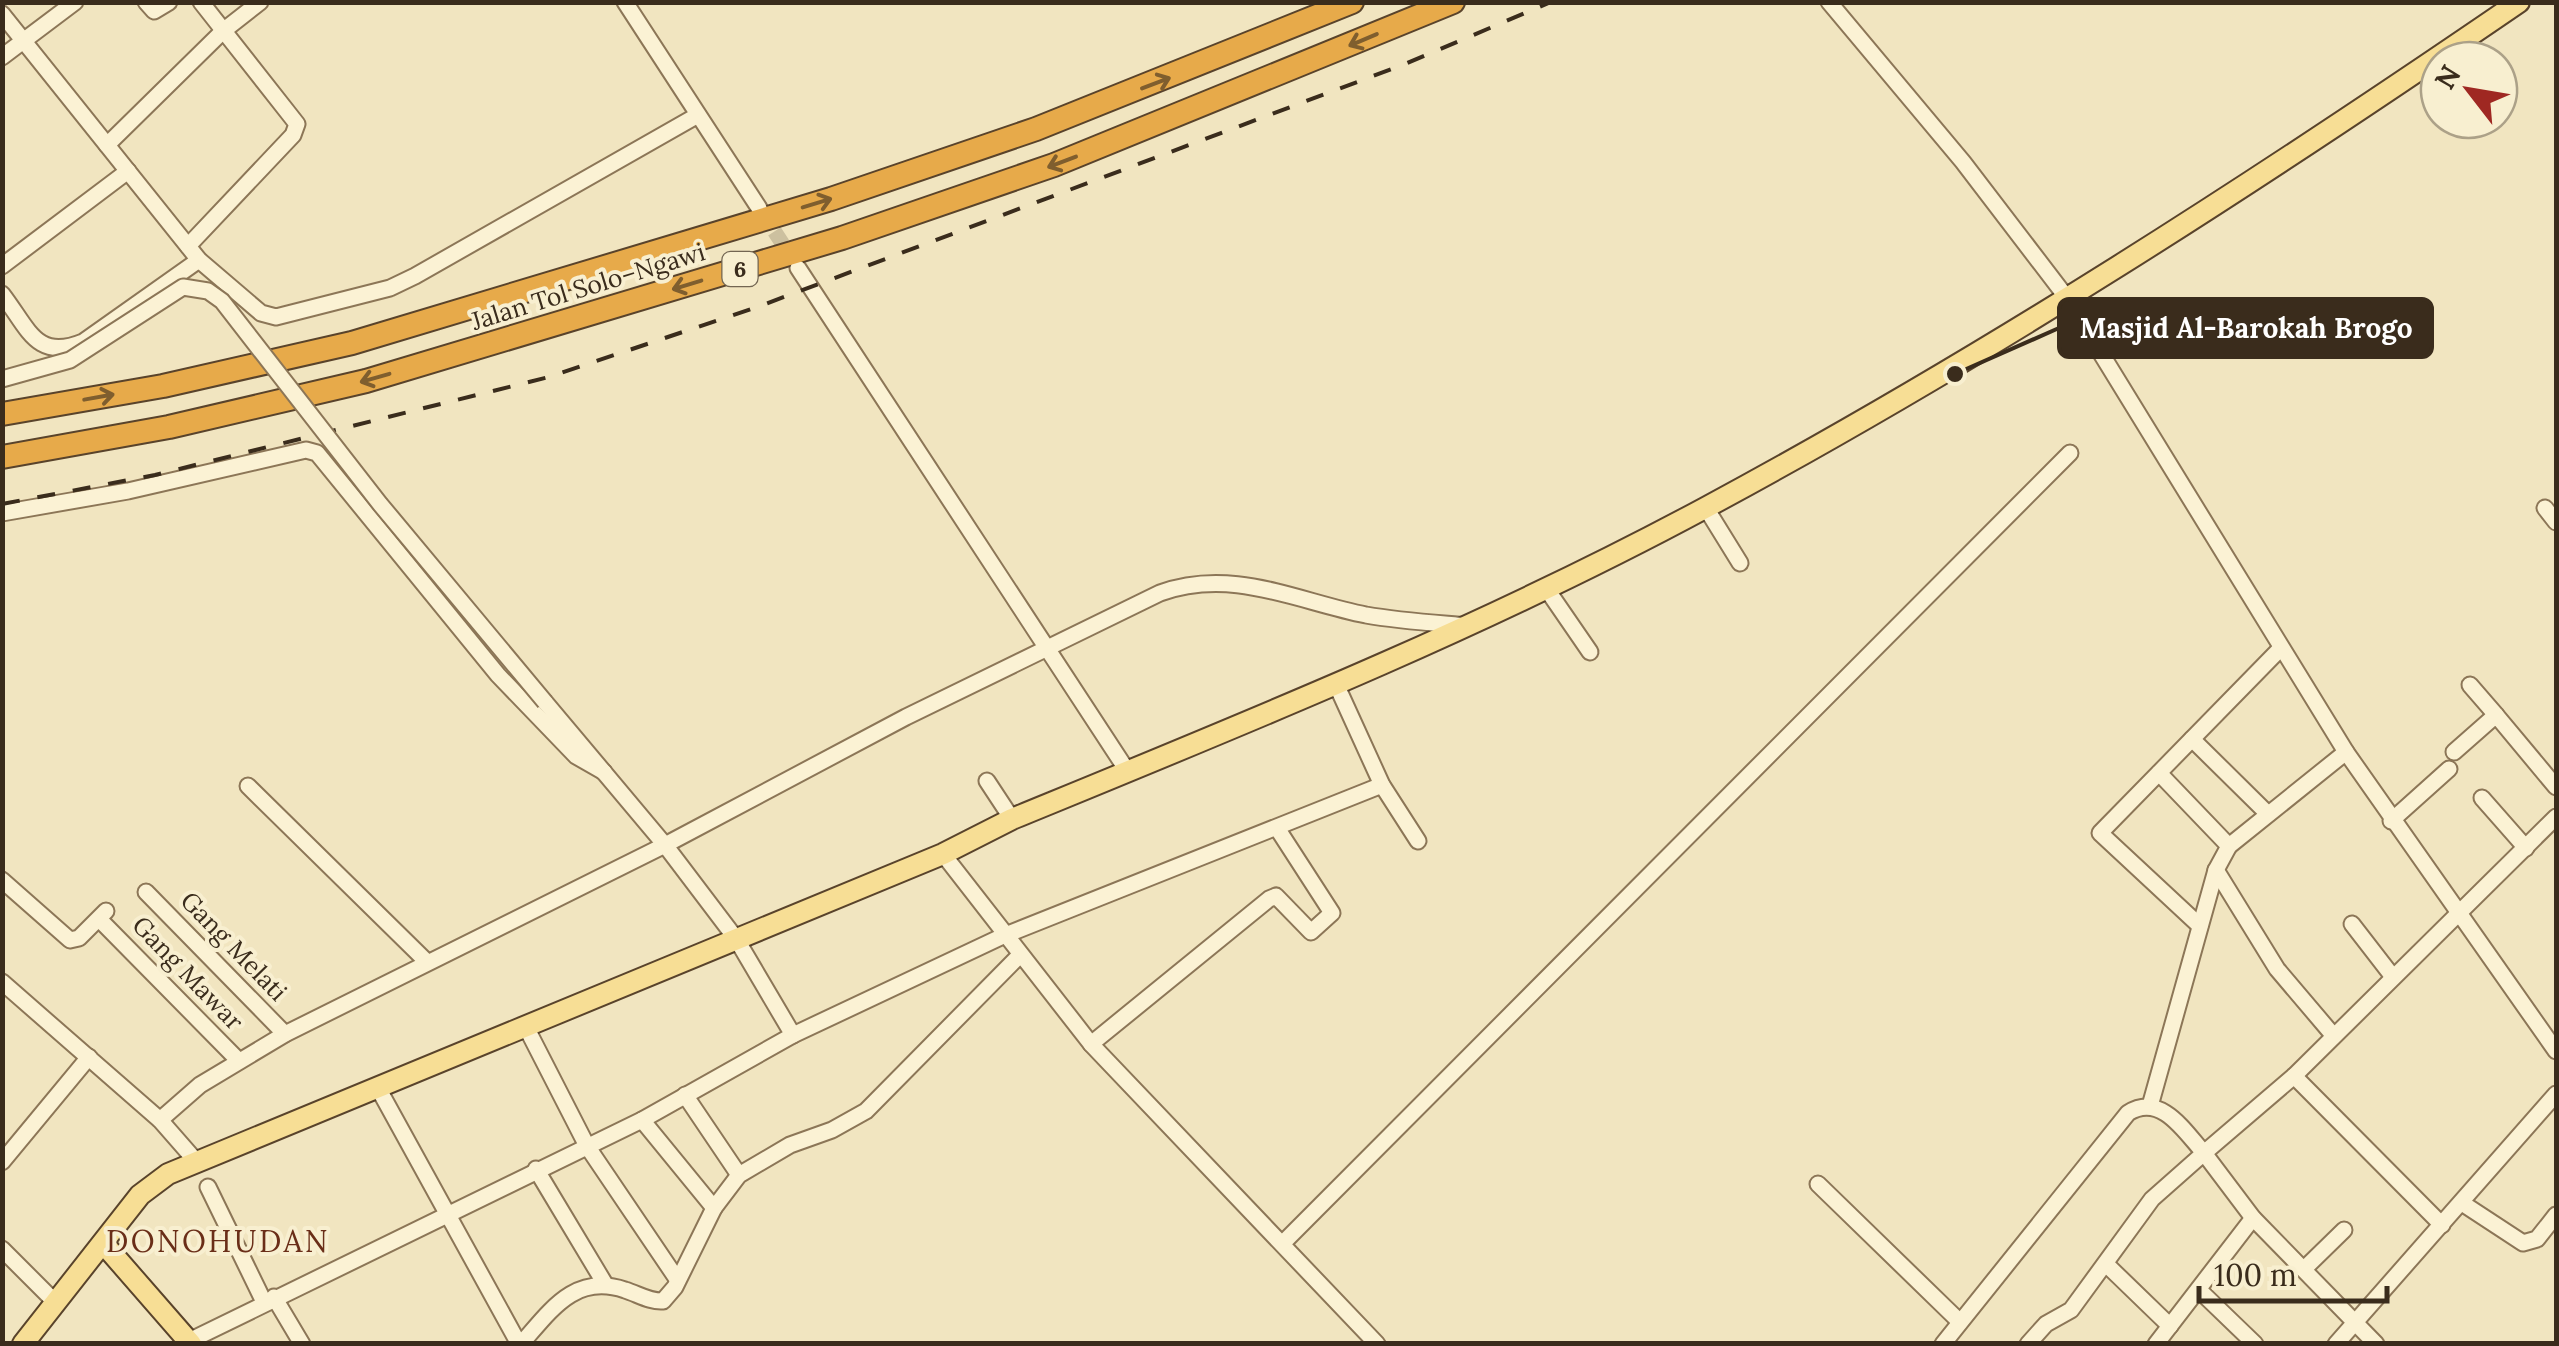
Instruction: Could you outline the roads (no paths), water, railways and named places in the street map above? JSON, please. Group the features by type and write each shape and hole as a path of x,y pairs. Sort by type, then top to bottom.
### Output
{"highway":[{"name":"Jalan Tol Solo–Ngawi","path":"2,414 164,386 352,343 831,199 1036,129 1352,2"},
{"name":"Jalan Tol Solo–Ngawi","path":"2,457 168,427 366,381 842,238 1054,166 1453,2"}],"main road":[{"path":"23,1344 152,1183 195,1160 943,854 1012,820 1469,626 1546,588 1706,508 2067,298 2244,188 2520,2"},
{"path":"103,1243 190,1342"}],"street":[{"path":"2,57 75,2"},
{"path":"146,2 154,11 169,2"},
{"path":"188,246 293,135 297,124 202,2"},
{"path":"107,145 223,32 260,2"},
{"path":"625,2 759,208"},
{"path":"1829,2 1963,162 2067,298 2346,752 2556,1051"},
{"path":"2,14 199,260 250,306 276,317 390,288 698,116"},
{"path":"2,266 128,171"},
{"path":"2,294 39,342 52,351 61,350 83,342 199,260"},
{"path":"798,268 1128,772"},
{"path":"2,379 70,360 182,287 208,292 238,320 380,504 665,845 737,940 793,1034"},
{"path":"2,513 128,491 306,450 318,452 498,674 576,756 604,772"},
{"path":"1283,1243 2070,454"},
{"path":"1706,508 1740,562"},
{"path":"2545,508 2556,522"},
{"path":"160,1120 200,1084 285,1034 665,845 1122,610 1190,584 1250,585 1366,614 1469,626"},
{"path":"1546,588 1590,652"},
{"path":"2200,926 2100,833 2280,649"},
{"path":"1336,684 1382,784 1418,841"},
{"path":"2470,685 2556,788"},
{"path":"2454,752 2496,715"},
{"path":"2192,739 2268,814"},
{"path":"2150,1106 2216,870 2229,846 2346,752"},
{"path":"2391,821 2449,769"},
{"path":"2158,773 2229,846"},
{"path":"987,781 1012,820"},
{"path":"190,1342 642,1120 793,1034 1003,936 1382,784"},
{"path":"248,786 426,961"},
{"path":"2482,798 2526,848"},
{"path":"2028,1344 2046,1324 2070,1310 2152,1199 2294,1076 2556,817"},
{"path":"1091,1044 1270,899 1276,896 1311,932 1331,918 1332,913 1277,828"},
{"path":"943,854 1003,936 1091,1044 1376,1344"},
{"path":"2216,870 2276,969 2333,1035"},
{"name":"Gang Mawar","path":"2,880 70,940 79,938 104,916 239,1062"},
{"name":"Gang Melati","path":"146,892 285,1034"},
{"path":"2352,924 2393,976"},
{"path":"377,1086 520,1344 566,1296 582,1286 605,1284 657,1302 672,1292 714,1208 739,1176 790,1144 832,1130 866,1112 1020,956"},
{"path":"2,982 160,1120 195,1160"},
{"path":"525,1026 587,1146 676,1280"},
{"path":"2,1162 89,1058"},
{"path":"2294,1076 2442,1225"},
{"path":"684,1094 739,1176"},
{"path":"2336,1344 2556,1097"},
{"path":"1943,1344 2118,1121 2137,1107 2150,1106 2182,1126 2253,1218 2376,1344"},
{"path":"642,1120 714,1208"},
{"path":"536,1169 605,1284"},
{"path":"1818,1184 1960,1322"},
{"path":"208,1188 269,1300 302,1344"},
{"path":"2462,1202 2523,1242 2537,1239 2556,1215"},
{"path":"2156,1344 2253,1218"},
{"path":"2304,1269 2344,1230"},
{"path":"2,1249 56,1303"},
{"path":"2107,1264 2170,1326"},
{"path":"2199,1290 2255,1344"}],"tunnel":[{"path":"762,212 793,260"}],"railway":[{"path":"2,504 155,475 549,377 760,306 1405,64 1551,2"}],"place":[{"name":"Masjid Al-Barokah Brogo","path":"1955,374"}],"district":[{"name":"DONOHUDAN","path":"218,1242"}]}
